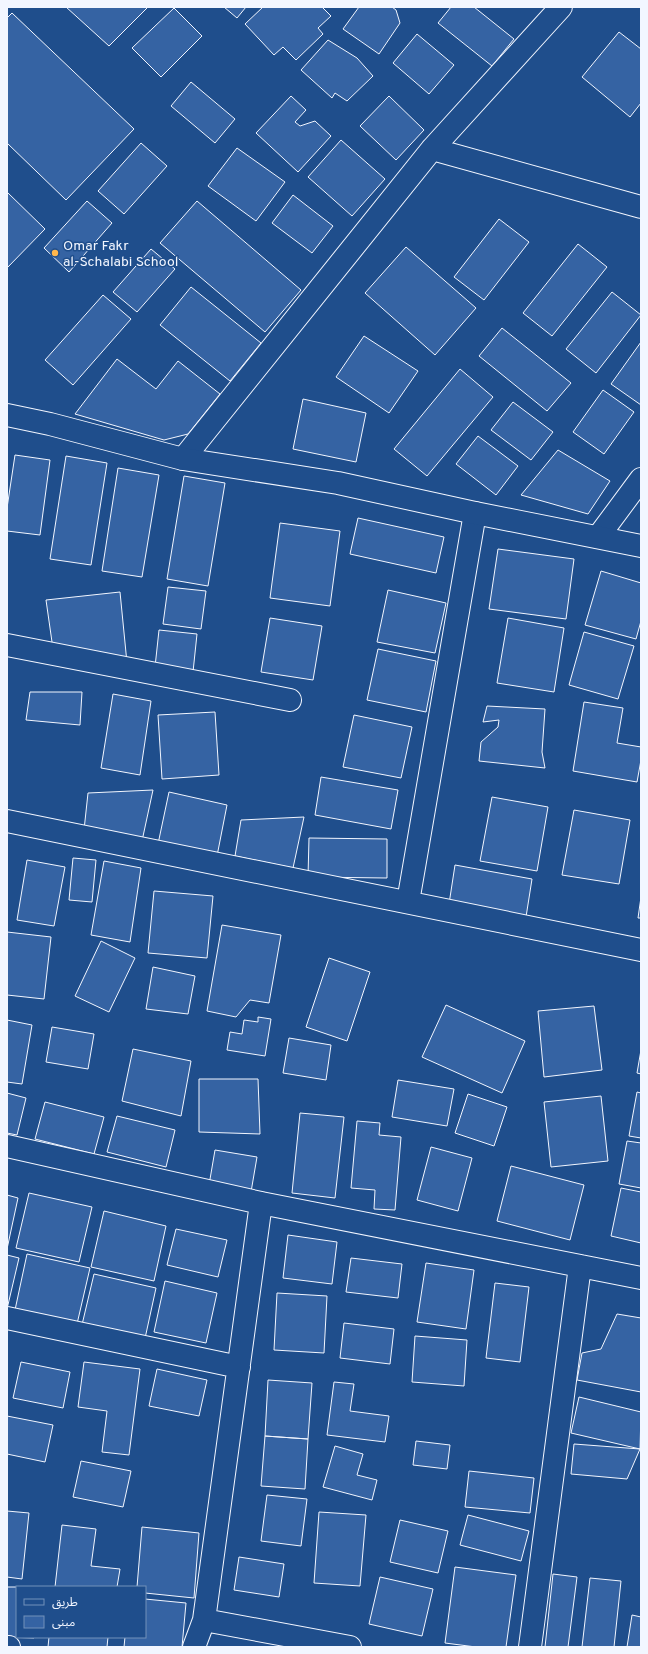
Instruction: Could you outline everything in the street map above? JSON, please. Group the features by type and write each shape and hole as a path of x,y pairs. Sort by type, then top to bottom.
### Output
{"street":[{"path":"183,459 432,149 561,7"},
{"path":"432,149 641,208"},
{"path":"7,415 50,424 183,459 338,483 475,513 641,546"},
{"path":"598,537 641,479"},
{"path":"408,902 475,513"},
{"path":"7,645 290,700"},
{"path":"7,821 641,950"},
{"path":"7,1146 261,1203 641,1278"},
{"path":"194,1647 204,1620 261,1203"},
{"path":"530,1647 580,1266"},
{"path":"7,1318 239,1366"},
{"path":"204,1620 350,1647"}],"building":[{"path":"66,7 148,7 109,46"},
{"path":"224,7 246,7 237,18"},
{"path":"263,7 322,7 331,16 318,28 323,34 296,60 283,47 274,55 245,24"},
{"path":"359,7 392,7 396,10 400,23 379,54 343,29"},
{"path":"451,7 474,7 514,39 492,66 438,23"},
{"path":"174,8 202,36 161,77 132,48"},
{"path":"12,13 134,129 66,200 7,143 7,18"},
{"path":"619,32 641,49 641,103 630,117 582,77"},
{"path":"417,34 454,65 429,94 393,63"},
{"path":"328,40 357,58 373,76 347,101 335,93 332,98 301,70"},
{"path":"191,82 235,119 215,143 171,106"},
{"path":"291,96 306,110 295,122 300,126 315,121 331,136 298,172 256,133"},
{"path":"389,96 424,130 396,160 360,126"},
{"path":"341,140 385,179 352,216 308,177"},
{"path":"141,143 167,166 124,214 98,191"},
{"path":"237,148 285,182 256,221 208,186"},
{"path":"7,192 45,229 7,268"},
{"path":"293,195 333,226 312,253 272,223"},
{"path":"87,201 112,223 69,272 44,248"},
{"path":"197,201 301,290 265,332 160,243"},
{"path":"499,219 529,242 484,300 454,277"},
{"path":"578,244 607,267 552,336 523,313"},
{"path":"406,247 476,308 435,355 365,293"},
{"path":"151,249 175,269 137,312 113,292"},
{"path":"191,287 261,343 230,381 160,325"},
{"path":"612,292 641,315 596,373 566,349"},
{"path":"103,295 131,319 73,385 45,360"},
{"path":"502,328 571,383 547,411 479,356"},
{"path":"364,336 418,371 389,413 336,377"},
{"path":"641,342 641,405 611,384"},
{"path":"117,359 156,389 178,361 220,394 188,434 164,440 75,414"},
{"path":"460,369 493,397 427,476 394,449"},
{"path":"603,390 634,412 604,454 573,432"},
{"path":"303,399 366,413 356,462 293,449"},
{"path":"513,402 553,432 531,460 491,430"},
{"path":"478,436 518,466 496,495 456,464"},
{"path":"558,450 610,481 588,514 521,495"},
{"path":"15,455 50,460 40,535 7,531 7,508"},
{"path":"66,456 107,463 91,565 50,559"},
{"path":"118,468 159,475 142,577 102,571"},
{"path":"184,476 225,483 208,586 167,579"},
{"path":"358,518 444,537 436,573 350,554"},
{"path":"280,523 340,531 330,606 270,598"},
{"path":"498,549 574,559 566,619 489,609"},
{"path":"601,571 641,583 641,621 636,639 585,625"},
{"path":"168,587 206,591 201,629 163,624"},
{"path":"388,590 446,603 435,653 377,642"},
{"path":"120,592 127,663 53,649 46,600"},
{"path":"270,618 322,626 313,680 261,672"},
{"path":"508,618 564,628 554,692 497,683"},
{"path":"159,630 197,634 193,672 155,667"},
{"path":"584,632 634,646 618,699 569,685"},
{"path":"378,649 436,661 426,712 367,700"},
{"path":"30,692 82,692 80,725 26,720"},
{"path":"113,694 151,701 140,775 101,768"},
{"path":"584,702 623,708 617,743 641,747 641,760 637,782 573,771"},
{"path":"487,706 545,709 542,752 545,768 479,761 481,742 498,727 499,720 483,722"},
{"path":"215,712 219,775 162,779 158,715"},
{"path":"354,715 412,727 401,778 343,767"},
{"path":"321,777 398,790 391,829 315,815"},
{"path":"153,790 142,841 84,830 88,793"},
{"path":"169,792 227,805 217,856 158,844"},
{"path":"492,797 548,807 537,871 480,861"},
{"path":"574,810 630,820 619,884 562,875"},
{"path":"304,817 293,868 235,856 241,820"},
{"path":"309,838 387,839 387,878 308,877"},
{"path":"73,858 96,860 92,902 69,900"},
{"path":"27,860 65,867 54,926 17,920"},
{"path":"104,861 141,868 130,942 91,935"},
{"path":"455,865 532,879 526,917 449,904"},
{"path":"154,891 213,896 207,958 148,953"},
{"path":"641,897 641,918 638,918"},
{"path":"222,925 281,935 269,1003 250,1000 236,1017 207,1011"},
{"path":"7,932 51,937 44,999 7,995"},
{"path":"101,941 135,958 109,1012 75,996"},
{"path":"329,958 370,972 347,1041 306,1027"},
{"path":"153,967 195,976 188,1014 146,1009"},
{"path":"446,1005 525,1041 502,1093 422,1057"},
{"path":"594,1006 602,1070 544,1077 538,1011"},
{"path":"258,1017 271,1019 265,1056 227,1050 230,1032 242,1034 244,1020 258,1022"},
{"path":"7,1020 32,1025 22,1084 7,1082"},
{"path":"52,1027 94,1034 88,1069 46,1062"},
{"path":"289,1038 331,1045 326,1080 283,1073"},
{"path":"133,1049 191,1061 181,1116 122,1101"},
{"path":"641,1050 641,1074 637,1073"},
{"path":"199,1079 258,1079 260,1134 199,1132"},
{"path":"398,1080 454,1089 447,1126 392,1117"},
{"path":"637,1092 641,1093 641,1138 629,1136"},
{"path":"7,1093 26,1098 17,1135 7,1133"},
{"path":"468,1094 507,1107 494,1146 455,1133"},
{"path":"601,1096 608,1161 551,1167 544,1102"},
{"path":"45,1102 104,1117 94,1154 35,1139"},
{"path":"300,1113 344,1117 335,1198 292,1193"},
{"path":"117,1116 175,1130 166,1167 107,1152"},
{"path":"357,1121 380,1123 379,1135 401,1137 395,1210 374,1209 375,1190 351,1188"},
{"path":"627,1141 641,1143 641,1188 619,1184"},
{"path":"431,1147 472,1158 458,1211 417,1200"},
{"path":"215,1150 257,1157 251,1192 209,1185"},
{"path":"511,1166 584,1185 570,1240 497,1221"},
{"path":"621,1188 641,1192 641,1243 611,1236"},
{"path":"29,1193 92,1207 79,1262 16,1248"},
{"path":"7,1195 18,1198 7,1249"},
{"path":"104,1211 166,1226 154,1281 91,1267"},
{"path":"176,1229 227,1240 218,1277 167,1265"},
{"path":"288,1235 337,1242 332,1284 283,1278"},
{"path":"27,1254 90,1268 77,1324 15,1310"},
{"path":"7,1255 19,1258 7,1309"},
{"path":"351,1258 402,1264 398,1298 346,1292"},
{"path":"426,1263 474,1270 466,1329 417,1322"},
{"path":"94,1274 156,1288 144,1343 81,1329"},
{"path":"165,1281 217,1293 206,1343 154,1332"},
{"path":"495,1283 529,1287 520,1362 486,1358"},
{"path":"277,1293 327,1296 324,1353 274,1350"},
{"path":"617,1314 641,1318 641,1392 577,1380 582,1353 601,1349"},
{"path":"344,1323 394,1329 390,1364 340,1358"},
{"path":"415,1336 467,1340 464,1386 412,1382"},
{"path":"21,1362 70,1372 63,1408 13,1398"},
{"path":"84,1362 140,1369 129,1455 102,1452 107,1411 78,1407"},
{"path":"157,1369 207,1380 199,1416 149,1406"},
{"path":"268,1380 312,1383 308,1439 265,1436"},
{"path":"334,1382 354,1384 350,1411 389,1416 385,1442 327,1435"},
{"path":"579,1397 641,1412 640,1449 571,1433"},
{"path":"7,1416 53,1425 45,1462 7,1454"},
{"path":"265,1436 308,1439 305,1489 261,1486"},
{"path":"416,1441 450,1445 447,1469 413,1465"},
{"path":"574,1444 640,1449 627,1479 571,1474"},
{"path":"335,1446 363,1454 357,1475 377,1480 372,1500 323,1487"},
{"path":"81,1461 131,1471 123,1507 73,1497"},
{"path":"469,1471 534,1478 530,1513 465,1507"},
{"path":"267,1495 307,1499 301,1546 261,1541"},
{"path":"7,1511 29,1513 22,1579 7,1577"},
{"path":"319,1512 366,1515 360,1586 314,1583"},
{"path":"468,1515 529,1531 521,1561 460,1545"},
{"path":"400,1520 448,1531 438,1573 390,1562"},
{"path":"62,1525 96,1529 91,1566 120,1569 117,1586 55,1586"},
{"path":"142,1527 199,1533 194,1598 146,1593 146,1586 137,1586"},
{"path":"239,1557 284,1564 279,1597 234,1590"},
{"path":"455,1567 516,1575 506,1647 476,1647 445,1643"},
{"path":"553,1574 577,1577 568,1647 545,1647"},
{"path":"380,1577 433,1589 422,1636 369,1624"},
{"path":"590,1578 621,1581 614,1647 582,1647"},
{"path":"7,1587 16,1587 16,1637 7,1637"},
{"path":"146,1599 186,1603 182,1647 124,1647 125,1638 146,1638"},
{"path":"632,1615 641,1617 641,1647 627,1647"},
{"path":"49,1638 108,1638 107,1647 48,1647"}],"place":[{"name":"Omar Fakr al-Schalabi School","path":"55,253"}]}
